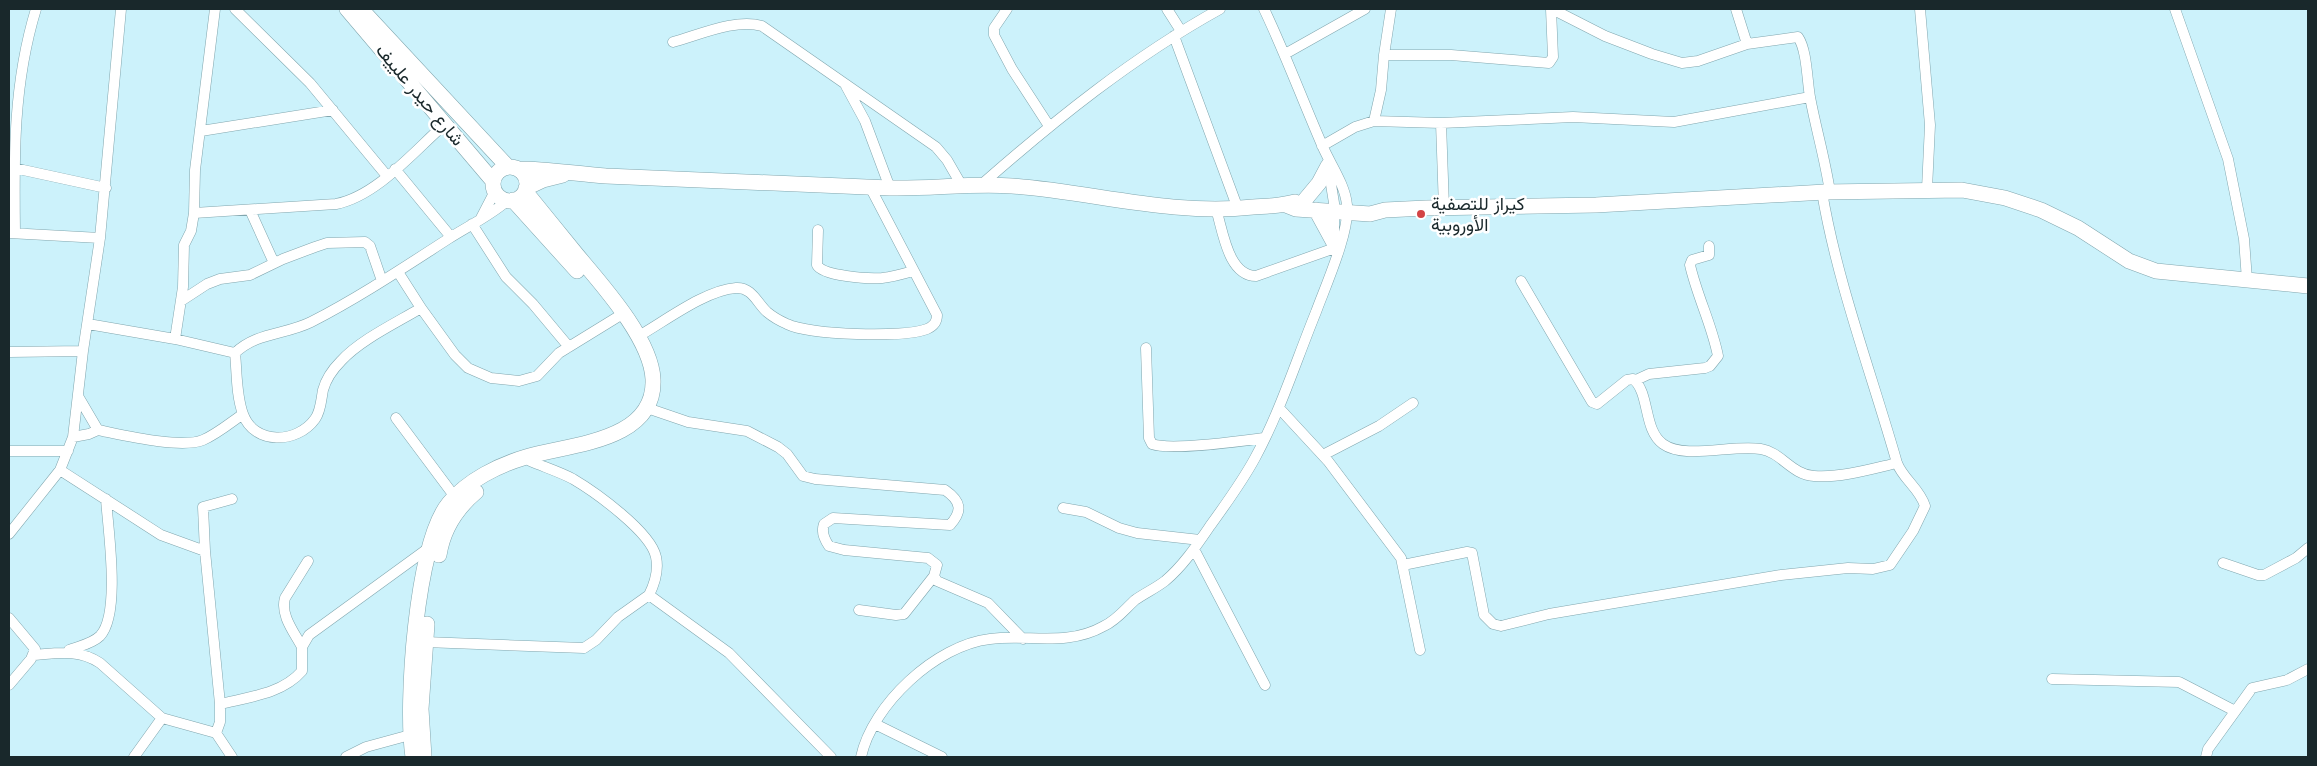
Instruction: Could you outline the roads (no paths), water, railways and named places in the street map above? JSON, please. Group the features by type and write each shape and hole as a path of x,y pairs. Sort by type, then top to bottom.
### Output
{"street":[{"path":"36,9 21,72 14,137 12,233 100,238"},
{"path":"9,534 60,470 73,436 82,351 88,324 106,188 121,9"},
{"path":"175,339 181,301 184,245 191,231 194,213 195,170 215,9"},
{"path":"235,9 287,59 452,237"},
{"name":"شارع حيدر علييف","path":"347,9 494,186"},
{"name":"شارع حيدر علييف","path":"361,9 513,168"},
{"path":"1007,9 994,28 994,35 1012,69 1049,126"},
{"path":"1167,9 1238,209"},
{"path":"981,185 1049,126 1177,33 1220,9"},
{"path":"862,757 864,745 874,724 897,692 911,678 940,658 987,639 1071,638 1105,626 1133,602 1165,581 1197,544 1240,483 1279,408 1335,249 1341,208 1322,146 1285,54 1264,9"},
{"path":"1285,54 1365,9"},
{"path":"1374,121 1381,90 1391,9"},
{"path":"1384,55 1451,55 1549,62 1553,57 1552,9 1605,36 1675,62 1698,61 1747,44 1798,36 1802,47 1810,98 1823,151 1826,192 1837,256 1897,463 1925,506 1896,558 1885,567 1781,575 1549,614 1501,626 1493,624 1484,615 1472,553 1467,552 1403,565"},
{"path":"1736,9 1747,44"},
{"path":"1920,9 1930,124 1928,189"},
{"path":"2175,9 2228,159 2244,239 2247,280"},
{"path":"673,42 739,23 751,22 770,30 844,84 936,147 947,160 962,186"},
{"path":"844,84 865,121 890,188"},
{"path":"1322,146 1355,127 1374,121 1441,123 1573,117 1674,122 1810,98"},
{"path":"201,131 333,110"},
{"path":"1441,123 1444,208"},
{"path":"194,213 224,213 344,202 363,194 391,172 444,124"},
{"path":"1304,201 1320,183 1328,162"},
{"path":"14,168 106,188"},
{"path":"476,221 500,170 513,168 558,170 569,174"},
{"path":"513,168 525,178 518,195"},
{"path":"234,353 246,343 267,334 304,326 398,272 542,180 569,174 917,189 981,185 1040,189 1171,207 1238,209 1286,205 1304,201 1341,208"},
{"path":"494,186 499,196 518,195"},
{"path":"637,338 702,300 738,288 751,292 767,312 800,329 842,334 926,330 937,321 937,315 870,187"},
{"path":"1286,205 1296,209 1316,210 1377,206 1385,210 1596,205 1826,192 1962,190 2024,203 2059,217 2129,261 2156,271 2308,286"},
{"path":"413,757 409,708 414,648 430,546 439,520 455,497 490,471 532,457 612,435 628,426 647,408 651,396 652,377 646,352 637,338 623,318 518,195"},
{"path":"1216,209 1233,261 1244,273 1250,276 1256,276 1335,249"},
{"path":"250,210 274,263"},
{"path":"1316,210 1335,249"},
{"path":"476,221 506,277 533,304 569,347"},
{"path":"818,230 817,265 822,270 868,278 882,278 913,271"},
{"path":"181,301 207,284 220,279 250,275 274,263 327,243 365,242 370,246 382,281"},
{"path":"1522,281 1592,402 1597,404 1630,378 1636,380 1649,374 1705,368 1710,366 1718,356 1715,341 1695,286 1690,265 1692,260 1709,256 1709,246"},
{"path":"398,272 455,355 468,368 480,375 507,380 531,379 543,371 553,358 569,347 623,318"},
{"path":"2276,282 2308,281"},
{"path":"234,353 243,414 253,427 273,438 286,438 301,431 315,419 327,379 340,361 354,349 421,308"},
{"path":"88,324 175,339 234,353"},
{"path":"1146,348 1148,438 1152,444 1166,446 1232,443 1264,438"},
{"path":"9,352 82,351"},
{"path":"1636,380 1654,432 1659,441 1670,447 1683,450 1742,447 1762,449 1775,454 1797,471 1814,476 1846,473 1897,463"},
{"path":"78,396 98,430"},
{"path":"1323,455 1379,426 1413,403"},
{"path":"647,408 688,422 747,431 778,447 787,454 803,476 815,479 945,490 955,497 959,504 958,514 950,525 833,518 828,520 822,529 829,546 928,558 937,565 934,576 904,614 859,610"},
{"path":"1279,408 1323,455 1398,554 1403,565 1420,650"},
{"path":"73,436 89,434 98,430 164,441 196,442 204,440 243,414"},
{"path":"396,418 455,497"},
{"path":"9,451 68,451"},
{"path":"425,642 584,648 596,640 618,617 649,595 656,578 656,558 646,536 572,479 532,457"},
{"path":"424,757 421,709 425,642 440,544 462,503 480,488 532,457"},
{"path":"60,470 161,534 206,551"},
{"path":"64,652 94,641 101,635 106,625 110,607 112,576 106,499"},
{"path":"216,733 220,722 220,704 203,507 232,499"},
{"path":"1063,508 1086,512 1119,528 1197,544"},
{"path":"1197,544 1265,684"},
{"path":"220,704 284,687 295,680 302,671 302,647 309,634 430,546"},
{"path":"2223,563 2258,575 2264,575 2296,558 2308,548"},
{"path":"302,647 285,616 283,604 308,561"},
{"path":"934,576 942,584 988,602 1022,639"},
{"path":"649,595 729,653 831,757"},
{"path":"9,618 35,650 34,654 9,685"},
{"path":"34,654 75,652 94,659 162,718 216,733 232,757"},
{"path":"2206,757 2208,749 2252,688 2287,680 2306,672 2308,669"},
{"path":"2052,679 2179,682 2235,711"},
{"path":"134,757 162,718"},
{"path":"874,724 942,757"},
{"path":"346,757 366,747 410,735"}],"place":[{"name":"كيراز للتصفية الأوروبية","path":"1421,214"}]}
